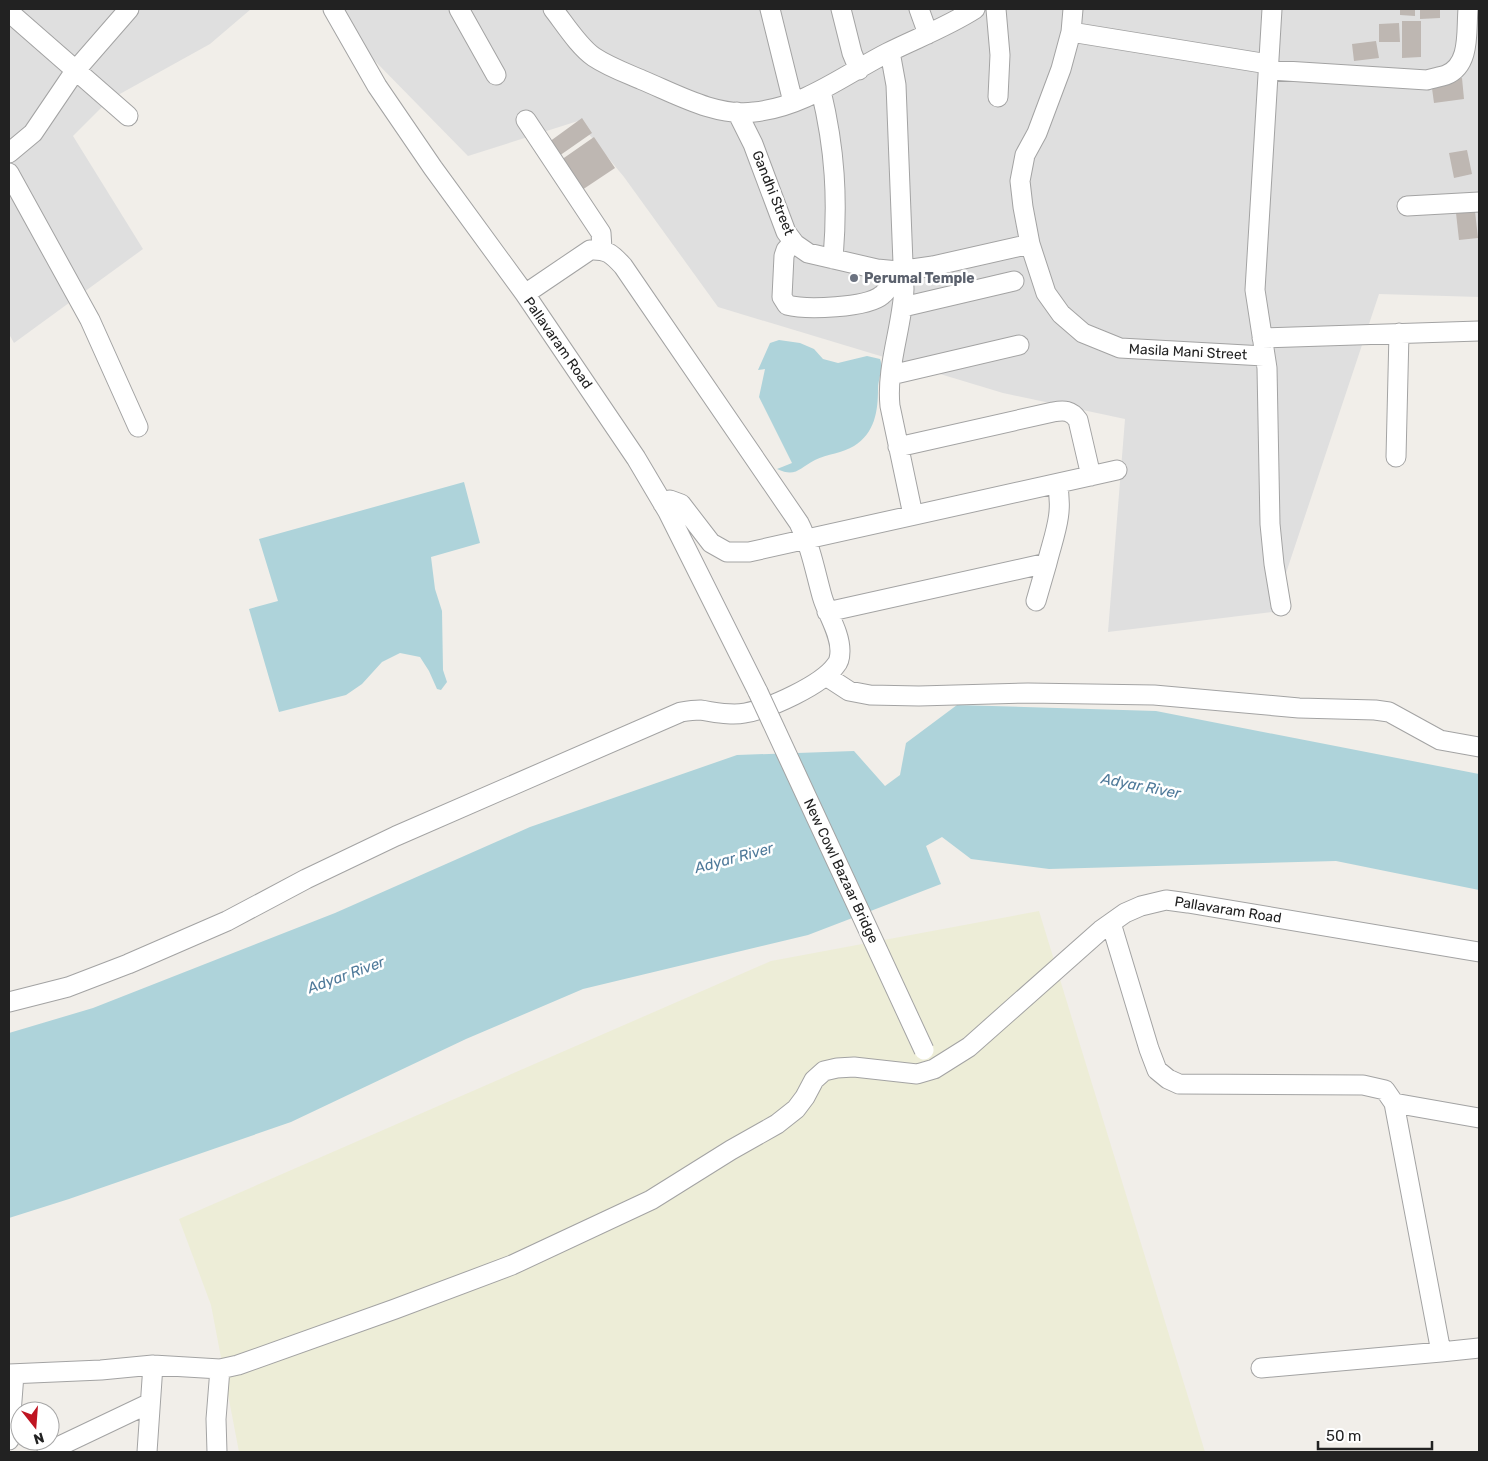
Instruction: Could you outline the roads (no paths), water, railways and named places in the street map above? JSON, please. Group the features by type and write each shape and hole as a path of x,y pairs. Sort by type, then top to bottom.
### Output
{"street":[{"path":"9,154 34,133 75,71 129,9"},
{"name":"Pallavaram Road","path":"333,9 377,86 524,294 636,458 663,504 758,692"},
{"path":"459,9 496,75"},
{"path":"553,9 594,57 620,71 686,99 718,109 737,112 755,112 793,102 821,91 890,52 954,22 975,9"},
{"path":"770,9 793,102"},
{"path":"842,9 852,53 859,70"},
{"path":"919,9 928,34"},
{"path":"996,9 1000,55 998,97"},
{"name":"Masila Mani Street","path":"1073,9 1071,32 1050,102 1037,134 1025,155 1020,180 1030,244 1046,293 1061,314 1083,333 1120,348 1263,347 1399,333 1479,331"},
{"path":"1272,9 1255,290 1267,368 1270,524 1281,606"},
{"path":"1071,32 1268,67 1427,80 1447,75 1458,68 1464,57 1468,9"},
{"path":"9,12 128,116"},
{"path":"890,52 897,102 898,271 903,307 888,391 913,516"},
{"path":"821,91 833,152 836,221 833,259"},
{"name":"Gandhi Street","path":"737,112 753,144 786,232 793,242 808,253 877,269 898,271 933,266 1030,244"},
{"path":"526,120 600,233 602,249"},
{"path":"9,172 90,320 138,427"},
{"path":"1407,206 1479,202"},
{"path":"793,242 786,250 784,256 782,297 787,305 794,307 841,306 865,303 882,296 889,288 898,271"},
{"path":"9,1002 68,987 146,956 226,921 306,879 405,832 680,712 698,710 720,714 743,714 754,711 810,686 826,676 837,664 840,653 839,642 827,612 807,539 788,505 623,266 612,254 602,249 590,250 524,294"},
{"path":"903,307 1014,281"},
{"path":"1396,457 1399,333"},
{"path":"891,375 1019,345"},
{"path":"898,448 1065,410 1073,414 1078,420 1091,476"},
{"path":"663,504 670,500 681,504 711,543 727,552 749,552 1117,470"},
{"path":"1036,601 1060,512 1061,498 1057,484"},
{"path":"827,612 1047,563"},
{"path":"826,676 849,691 870,695 1130,694 1221,700 1299,708 1374,710 1389,712 1440,740 1479,747"},
{"name":"New Cowl Bazaar Bridge","path":"758,692 934,1069"},
{"name":"Pallavaram Road","path":"934,1069 969,1047 1043,979 1101,930 1141,906 1166,900 1214,906 1479,952"},
{"path":"1111,923 1149,1049 1157,1070 1168,1079 1179,1084 1363,1086 1385,1090 1394,1103 1441,1352"},
{"path":"9,1435 11,1374 101,1370 153,1365 220,1369 238,1365 377,1316 512,1265 651,1200 730,1150 777,1124 796,1109 806,1097 814,1080 824,1071 854,1067 917,1074 934,1069"},
{"path":"1394,1103 1479,1118"},
{"path":"1261,1368 1479,1348"},
{"path":"147,1452 153,1365"},
{"path":"217,1452 216,1419 220,1369"},
{"path":"47,1452 150,1403"}],"water":[{"path":"779,340 800,343 814,349 823,359 838,363 867,356 880,359 881,363 876,413 867,435 850,448 820,458 797,471 789,473 777,469 792,463 759,397 765,369 758,370 770,343"},
{"path":"464,482 480,543 431,557 435,589 442,611 443,670 447,682 441,690 437,689 420,657 400,653 382,662 362,684 346,695 279,712 249,609 278,601 259,539"},
{"name":"Adyar River","path":"957,705 1156,711 1479,774 1479,890 1336,861 1049,869 971,859 942,837 926,846 941,884 808,935 583,989 466,1039 291,1122 9,1218 9,1033 93,1008 335,913 530,827 737,755 854,751 885,786 900,775 906,743"}],"place":[{"name":"Perumal Temple","path":"854,278"}]}
